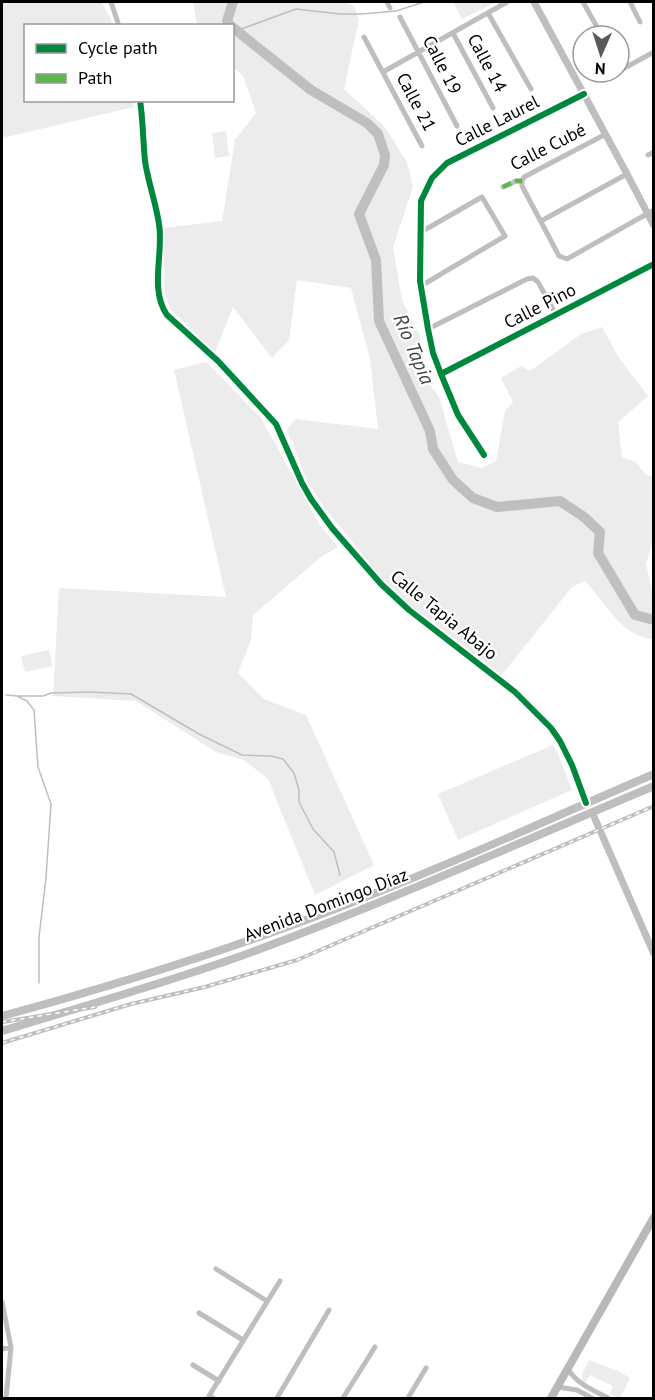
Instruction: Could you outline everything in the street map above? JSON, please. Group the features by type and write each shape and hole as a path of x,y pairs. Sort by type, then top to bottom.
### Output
{"main road":[{"name":"Avenida Domingo Díaz","path":"2,1016 74,997 234,946 374,894 654,774"},
{"name":"Avenida Domingo Díaz","path":"2,1030 95,1003 258,950 379,903 654,786"},
{"path":"551,1398 654,1217"}],"street":[{"path":"111,2 118,24"},
{"path":"387,2 390,8"},
{"path":"383,72 507,2"},
{"path":"534,2 627,174 651,212 654,226"},
{"path":"584,2 596,24"},
{"path":"630,2 640,22"},
{"path":"488,13 531,89"},
{"name":"Calle 19","path":"400,17 457,126"},
{"name":"Calle 14","path":"453,33 494,108"},
{"name":"Calle 21","path":"364,37 422,146"},
{"path":"631,65 654,52"},
{"name":"Calle Laurel","path":"484,455 458,415 433,353 421,286 421,201 432,178 447,163 584,94"},
{"name":"Calle Tapia Abajo","path":"140,102 146,162 161,239 158,282 162,308 218,361 276,424 302,483 312,499 332,528 381,584 395,599 515,692 551,728 572,765 586,803"},
{"name":"Calle Cubé","path":"503,187 516,181 522,181 524,177 606,134"},
{"path":"541,221 627,174"},
{"path":"522,181 522,186 559,256 567,259 651,212"},
{"path":"421,232 482,197 506,236 421,286"},
{"name":"Calle Pino","path":"441,374 654,264"},
{"path":"428,329 533,278 538,282 556,315"},
{"path":"592,812 654,954"},
{"path":"216,1269 267,1301"},
{"path":"213,1398 209,1396 280,1281"},
{"path":"2,1302 11,1347 6,1398"},
{"path":"277,1398 329,1311"},
{"path":"199,1313 243,1340"},
{"path":"2,1349 11,1347"},
{"path":"343,1398 375,1347"},
{"path":"193,1365 219,1381"},
{"path":"408,1398 426,1368"},
{"path":"568,1369 580,1384 594,1390 601,1397 608,1398"},
{"path":"558,1387 577,1390 591,1398 594,1390"}],"shaded area":[{"path":"2,2 102,2 113,24 24,24 24,102 133,102 134,107 2,138"},
{"path":"193,2 344,2 354,6 359,19 344,89 384,126 407,162 413,187 393,247 402,300 420,336 419,371 439,397 458,462 482,468 496,461 505,411 513,402 501,378 521,366 530,371 581,334 602,327 619,358 648,396 618,422 622,457 636,462 645,474 653,477 653,540 646,564 653,594 653,639 642,637 623,625 585,581 572,587 501,676 409,606 385,582 324,507 308,483 287,430 295,419 378,429 370,359 351,288 297,280 289,340 272,358 233,307 215,352 171,310 165,293 163,228 222,221 235,140 256,113 243,76 234,68 234,24 197,24"},
{"path":"453,2 496,2 462,19"},
{"path":"226,131 229,156 215,158 212,133"},
{"path":"206,362 261,418 320,525 338,547 321,557 253,615 251,640 238,673 264,699 306,715 374,865 315,895 268,779 244,760 216,752 136,701 53,696 59,588 226,597 174,370"},
{"path":"49,650 53,666 25,672 21,656"},
{"path":"553,745 572,790 458,840 438,794"},
{"path":"589,1360 630,1378 620,1398 610,1394 613,1386 590,1375 585,1383 582,1380 582,1374"}],"waterway":[{"name":"Río Tapia","path":"229,24 227,21 233,2"},
{"path":"236,31 296,9 362,14 396,11 424,2"},
{"path":"453,2 459,2"},
{"name":"Río Tapia","path":"234,29 311,90 367,123 378,134 385,155 384,165 359,214 376,260 379,321 430,431 433,449 453,480 473,498 497,507 560,501 584,517 600,532 598,553 635,615 654,620"},
{"path":"17,696 90,692 131,694 199,734 242,755 271,756 283,759 294,773 299,790 299,802 313,829 334,852 340,875"},
{"path":"6,695 17,696 27,701 34,710 38,767 51,804 39,937 39,983"}],"railway":[{"path":"2,1043 131,1004 205,987 297,960 654,806"},
{"path":"2,1022 95,1007"}],"marked path":[{"path":"503,187 516,181 522,181"}],"cycle path":[{"path":"484,455 458,415 433,353 420,281 421,201 432,178 447,163 584,94"},
{"path":"140,102 145,161 159,224 159,294 167,315 218,361 276,424 311,499 332,528 381,584 409,610 515,692 551,728 572,765 586,803"},
{"path":"441,374 654,264"}]}
